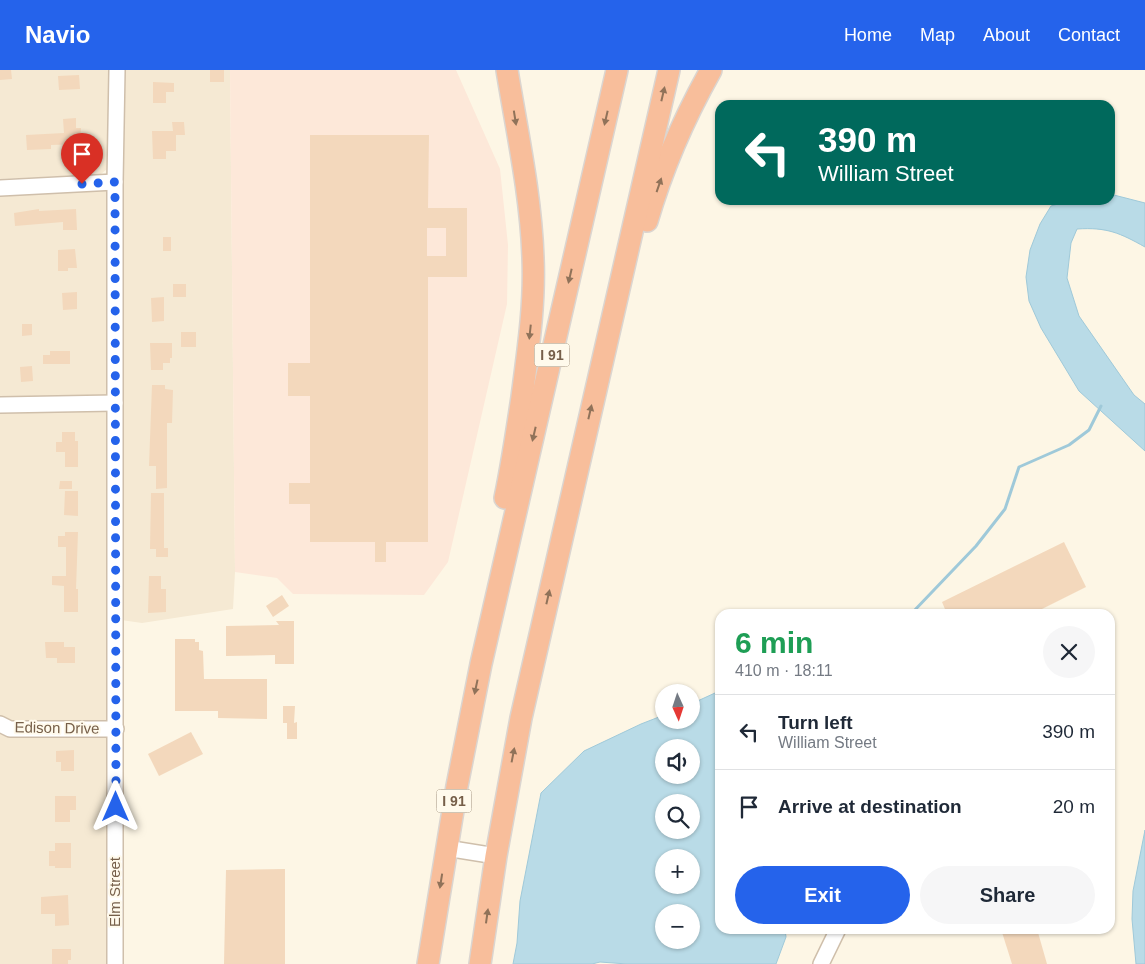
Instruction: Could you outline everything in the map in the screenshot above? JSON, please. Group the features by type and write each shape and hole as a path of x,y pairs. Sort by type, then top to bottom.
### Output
{"highway":[{"path":"487,639 485,592 511,467 526,367 533,298 530,214 507,70"},
{"name":"I 91","path":"428,964 468,724 617,70"},
{"path":"480,964 496,856 530,674 669,70"},
{"path":"613,312 633,278 651,207 670,156 692,106 711,70"}],"street":[{"name":"Elm Street","path":"115,964 115,182 117,70"},
{"path":"0,188 115,182"},
{"path":"0,405 115,403"},
{"name":"Edison Drive","path":"0,724 10,729 116,729"},
{"path":"446,848 496,856"},
{"path":"821,964 836,934"}],"shaded area":[{"path":"0,70 108,70 108,168 101,174 0,179"},
{"path":"124,70 230,70 235,572 233,609 142,623 121,620 109,964 0,964 0,196 123,190"},
{"path":"230,70 456,70 500,169 508,245 507,304 448,562 424,595 293,594 277,578 235,572"}],"water":[{"path":"1115,195 1145,203 1145,247 1113,232 1097,229 1077,229 1071,243 1067,278 1079,316 1134,395 1145,404 1145,451 1079,391 1041,328 1029,301 1026,277 1030,250 1040,224 1051,206 1115,205"},
{"path":"715,693 715,934 786,934 776,964 627,964 600,962 592,964 513,964 517,943 520,901 541,793 584,751 655,719 655,729 700,729 700,700"},
{"path":"1145,830 1145,964 1136,964 1132,919 1133,891"}],"building":[{"path":"0,70 11,70 12,79 0,80"},
{"path":"210,70 224,70 224,82 210,82"},
{"path":"79,75 80,89 59,90 58,76"},
{"path":"153,82 174,83 174,92 166,92 166,103 153,103"},
{"path":"76,118 76,128 81,128 80,144 51,145 51,149 27,150 26,135 64,133 63,119"},
{"path":"172,122 184,122 185,135 176,135 176,151 166,151 166,159 153,159 152,131 173,131"},
{"path":"310,135 429,135 428,208 467,208 467,277 428,277 428,542 386,542 386,562 375,562 375,542 310,542 310,504 289,504 289,483 310,483 310,396 288,396 288,363 310,363","holes":["427,228 446,228 446,256 427,256"]},
{"path":"39,209 39,211 76,209 77,230 63,230 63,222 15,226 14,213"},
{"path":"163,237 171,237 171,251 163,251"},
{"path":"75,249 77,268 68,268 68,271 58,271 58,250"},
{"path":"173,284 186,284 186,297 173,297"},
{"path":"77,292 77,309 63,310 62,293"},
{"path":"164,297 164,321 152,322 151,298"},
{"path":"22,324 32,324 32,335 22,336"},
{"path":"181,332 196,332 196,347 181,347"},
{"path":"150,343 172,343 172,358 170,358 170,363 163,363 163,370 151,370"},
{"path":"50,351 70,351 70,364 43,364 43,355 50,355"},
{"path":"32,366 33,381 21,382 20,367"},
{"path":"152,385 165,385 165,389 173,390 172,423 167,423 167,488 156,489 156,466 149,466"},
{"path":"62,432 75,432 75,441 78,441 78,467 65,467 65,452 56,452 56,442 62,442"},
{"path":"60,481 72,481 72,489 59,489"},
{"path":"65,491 78,491 78,516 64,515"},
{"path":"151,493 164,493 164,548 168,548 168,557 156,557 156,549 150,549"},
{"path":"65,532 78,532 76,589 78,589 78,612 64,612 64,586 52,585 52,576 66,576 66,547 58,547 58,536 65,536"},
{"path":"1064,542 1086,587 1042,609 945,609 942,602"},
{"path":"149,576 161,576 161,589 166,589 166,612 148,613"},
{"path":"282,595 289,606 273,617 266,606"},
{"path":"276,621 294,621 294,664 275,664 275,655 226,656 226,626 279,625"},
{"path":"175,639 195,639 195,642 199,642 199,650 203,651 204,679 267,679 267,719 218,718 218,711 175,711"},
{"path":"45,642 64,642 64,647 75,647 75,663 57,663 57,658 46,658"},
{"path":"283,706 295,706 294,723 297,722 297,739 287,739 287,723 283,723"},
{"path":"191,732 203,754 159,776 148,754"},
{"path":"74,750 74,771 61,771 61,762 56,762 56,751"},
{"path":"55,796 76,796 76,810 70,810 70,822 55,822"},
{"path":"55,843 71,843 71,868 49,866 49,851 55,851"},
{"path":"285,869 285,964 224,964 226,870"},
{"path":"68,895 69,925 55,926 55,914 41,914 41,897"},
{"path":"1003,934 1038,934 1047,964 1012,964"},
{"path":"52,949 71,949 71,960 68,960 68,964 52,964"}],"waterway":[{"path":"916,609 976,546 1005,509 1019,467 1069,445 1089,430 1101,406"}],"route":[{"path":"82,184 115,182 116,807"}]}
